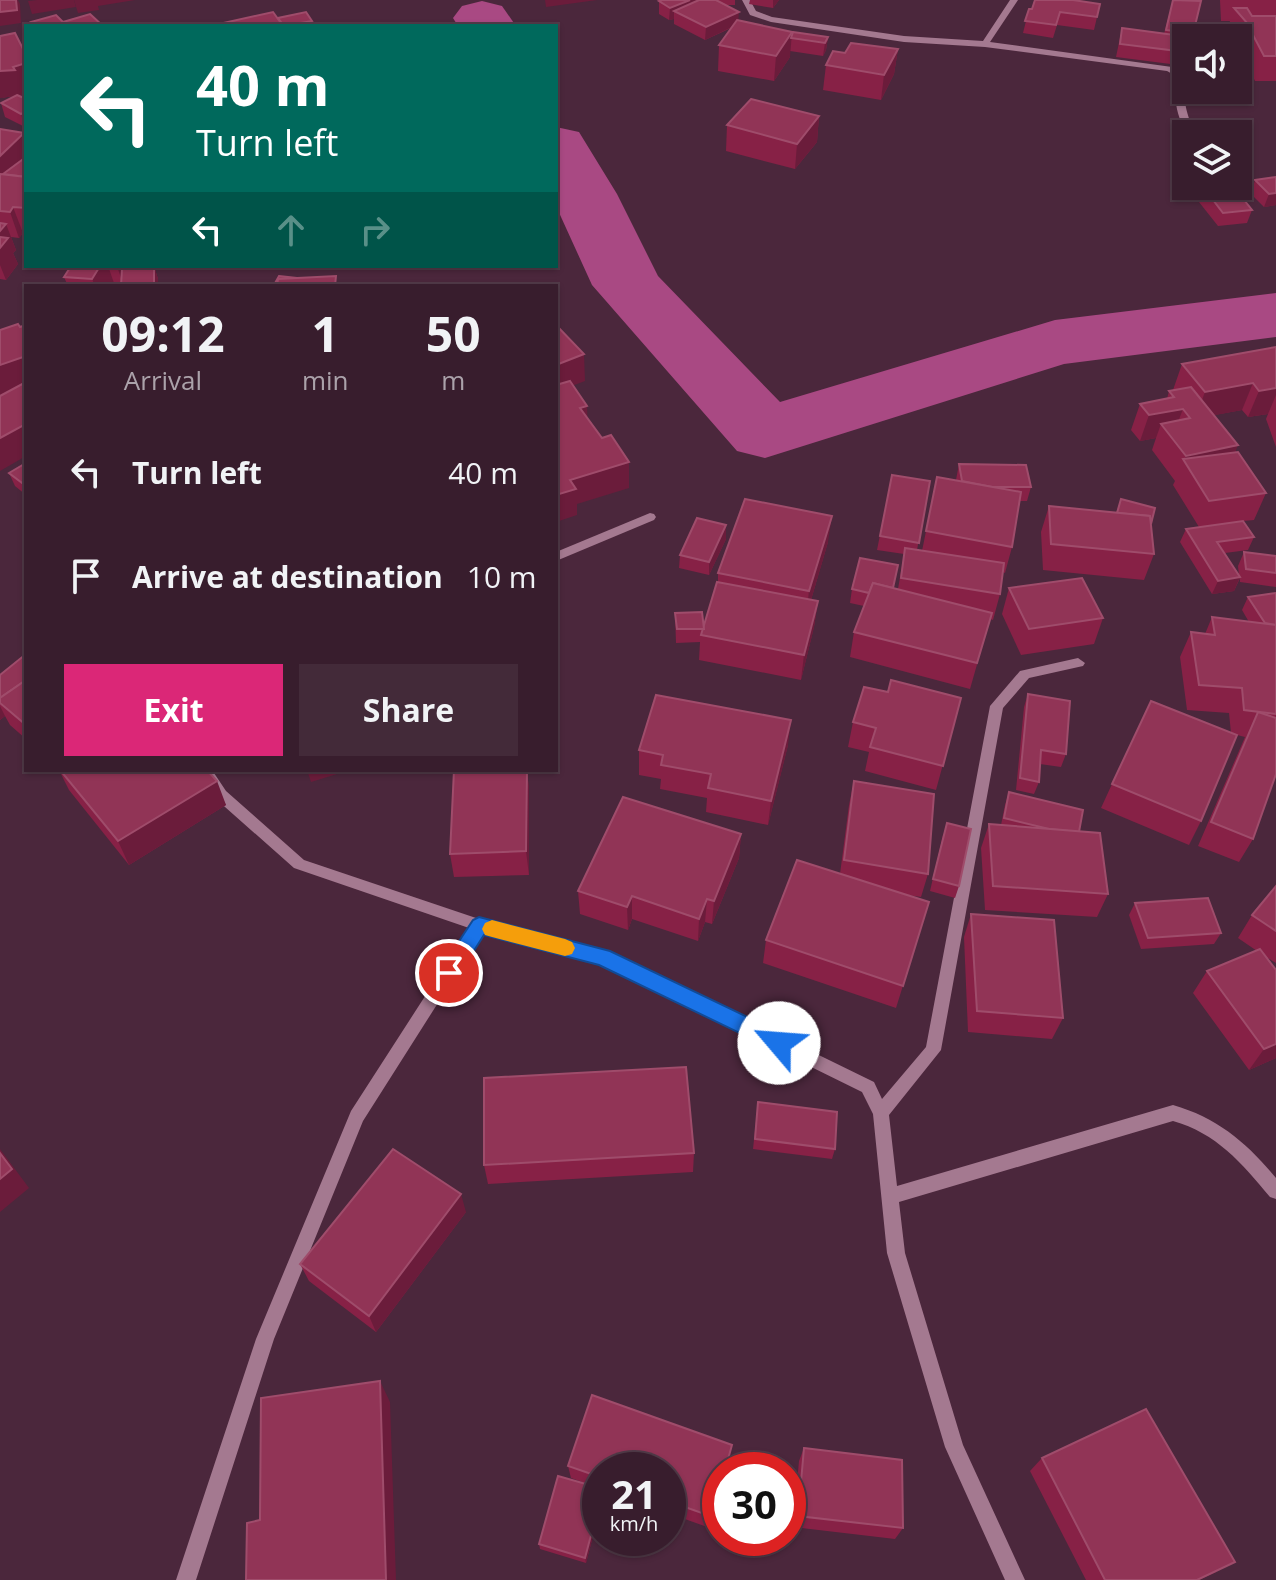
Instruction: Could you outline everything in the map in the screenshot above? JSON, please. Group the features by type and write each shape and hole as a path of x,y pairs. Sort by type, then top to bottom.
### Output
{"street":[{"path":"746,0 753,13 771,19 904,39 985,44 1169,69 1177,73 1182,83 1180,101 1186,120"},
{"path":"985,44 1014,0"},
{"path":"558,556 650,517"},
{"path":"881,1113 933,1050 997,706 1025,674 1078,663"},
{"path":"205,772 221,795 299,864 479,925 603,957 868,1087 881,1113 896,1253 954,1447 1015,1580"},
{"path":"186,1580 265,1339 357,1116 479,925"},
{"path":"890,1196 1173,1113 1197,1118 1220,1132 1250,1160 1276,1191"}],"building":[{"path":"0,0 16,0 17,10 0,12"},
{"path":"690,0 670,8 659,1"},
{"path":"699,0 716,0 739,12 706,27 674,11"},
{"path":"1035,0 1100,4 1097,17 1060,12 1056,25 1025,21"},
{"path":"1173,0 1201,1 1195,24 1172,24 1172,31 1166,30"},
{"path":"1234,8 1247,8 1252,16 1276,16 1276,56 1264,56 1252,35 1252,24 1248,24"},
{"path":"273,12 282,24 219,24"},
{"path":"306,12 312,21 282,24 278,18"},
{"path":"90,14 101,24 31,22 56,15 63,22"},
{"path":"737,20 792,32 776,56 719,45"},
{"path":"1122,28 1172,35 1172,50 1120,44"},
{"path":"793,32 828,37 825,43 791,38"},
{"path":"15,33 24,51 24,64 13,67 15,70 0,71 0,36"},
{"path":"851,43 898,49 884,75 826,65 833,51 845,53"},
{"path":"17,95 24,98 24,112 21,114 1,103"},
{"path":"751,99 819,116 797,144 727,125"},
{"path":"0,129 24,133 0,156"},
{"path":"24,158 24,177 3,174"},
{"path":"0,174 24,177 24,208 0,211"},
{"path":"1276,177 1276,193 1269,194 1255,180"},
{"path":"1213,200 1244,200 1252,210 1223,213"},
{"path":"0,237 8,238 0,248"},
{"path":"70,268 99,268 92,279 64,277"},
{"path":"154,268 154,283 121,284 122,269"},
{"path":"336,276 335,284 277,284 278,279"},
{"path":"18,324 24,326 24,357 0,365 0,330"},
{"path":"558,327 584,354 558,364"},
{"path":"1276,347 1276,388 1259,391 1253,383 1205,392 1182,364"},
{"path":"570,381 587,406 580,408 602,438 611,435 629,462 570,480 576,489 558,494 558,384"},
{"path":"24,383 24,425 0,438 0,396"},
{"path":"1191,387 1238,445 1186,456 1161,424 1190,418 1183,409 1149,415 1140,404 1174,397 1169,391"},
{"path":"1238,452 1266,493 1209,501 1183,459"},
{"path":"24,464 24,484 9,473"},
{"path":"959,464 1026,465 1031,487 992,487 962,481"},
{"path":"892,475 930,481 919,543 880,536"},
{"path":"937,477 1021,492 1012,547 926,531"},
{"path":"745,499 832,516 809,591 718,573"},
{"path":"1121,499 1155,508 1151,524 1150,516 1117,513"},
{"path":"1049,506 1150,516 1154,554 1051,544"},
{"path":"697,518 726,525 709,562 680,555"},
{"path":"1243,521 1254,537 1217,542 1240,577 1218,581 1186,529"},
{"path":"905,548 1004,563 1000,594 901,578"},
{"path":"1244,552 1276,556 1276,573 1246,569"},
{"path":"860,558 898,565 893,588 873,583 869,593 852,589"},
{"path":"1082,578 1103,618 1029,629 1009,588"},
{"path":"717,582 818,601 804,655 701,635"},
{"path":"873,583 992,613 977,663 854,632"},
{"path":"1276,593 1276,625 1265,623 1248,597"},
{"path":"702,612 704,629 677,629 675,613"},
{"path":"1212,617 1276,625 1276,714 1244,710 1242,688 1199,685 1191,632 1215,635"},
{"path":"24,656 24,681 0,698 0,675"},
{"path":"891,680 961,698 943,766 870,747 876,728 853,722 864,687 888,692"},
{"path":"24,681 24,723 0,703 0,698"},
{"path":"1028,694 1070,701 1066,754 1041,750 1039,782 1020,778"},
{"path":"656,695 791,720 771,801 708,788 711,774 661,765 663,755 639,750"},
{"path":"1151,701 1237,735 1201,821 1112,784"},
{"path":"1258,712 1276,718 1276,774 1253,839 1211,822"},
{"path":"62,772 209,772 217,781 118,841"},
{"path":"454,772 527,772 526,851 450,854"},
{"path":"854,781 934,794 928,874 844,860"},
{"path":"1009,792 1083,810 1079,832 1049,829 1004,818"},
{"path":"623,797 741,834 714,901 707,899 699,919 632,896 627,907 578,891"},
{"path":"947,823 971,829 959,886 933,879"},
{"path":"989,824 1100,833 1108,894 993,886"},
{"path":"797,860 929,902 903,986 766,940"},
{"path":"1276,886 1276,931 1252,915"},
{"path":"1208,898 1221,933 1148,938 1135,903"},
{"path":"971,914 1054,920 1063,1018 977,1011"},
{"path":"1260,949 1276,970 1276,1044 1264,1049 1207,971"},
{"path":"686,1067 694,1153 484,1165 484,1078"},
{"path":"758,1102 837,1112 835,1149 755,1139"},
{"path":"393,1149 461,1194 369,1316 300,1264"},
{"path":"0,1153 12,1169 0,1179"},
{"path":"380,1381 386,1580 246,1580 247,1523 260,1520 261,1398"},
{"path":"592,1395 732,1445 730,1452 702,1452 702,1513 686,1507 686,1452 582,1452 582,1471 568,1466"},
{"path":"1146,1409 1235,1562 1197,1580 1105,1580 1042,1458"},
{"path":"804,1448 902,1460 903,1528 806,1517"},
{"path":"558,1476 582,1483 582,1556 585,1558 539,1544"}],"waterway":[{"path":"482,18 486,24"},
{"path":"558,149 584,194 627,285 765,433 1055,343 1276,315"}],"slow traffic":[{"path":"492,929 565,948"}],"route":[{"path":"449,973 479,925 603,957 779,1043"}]}
